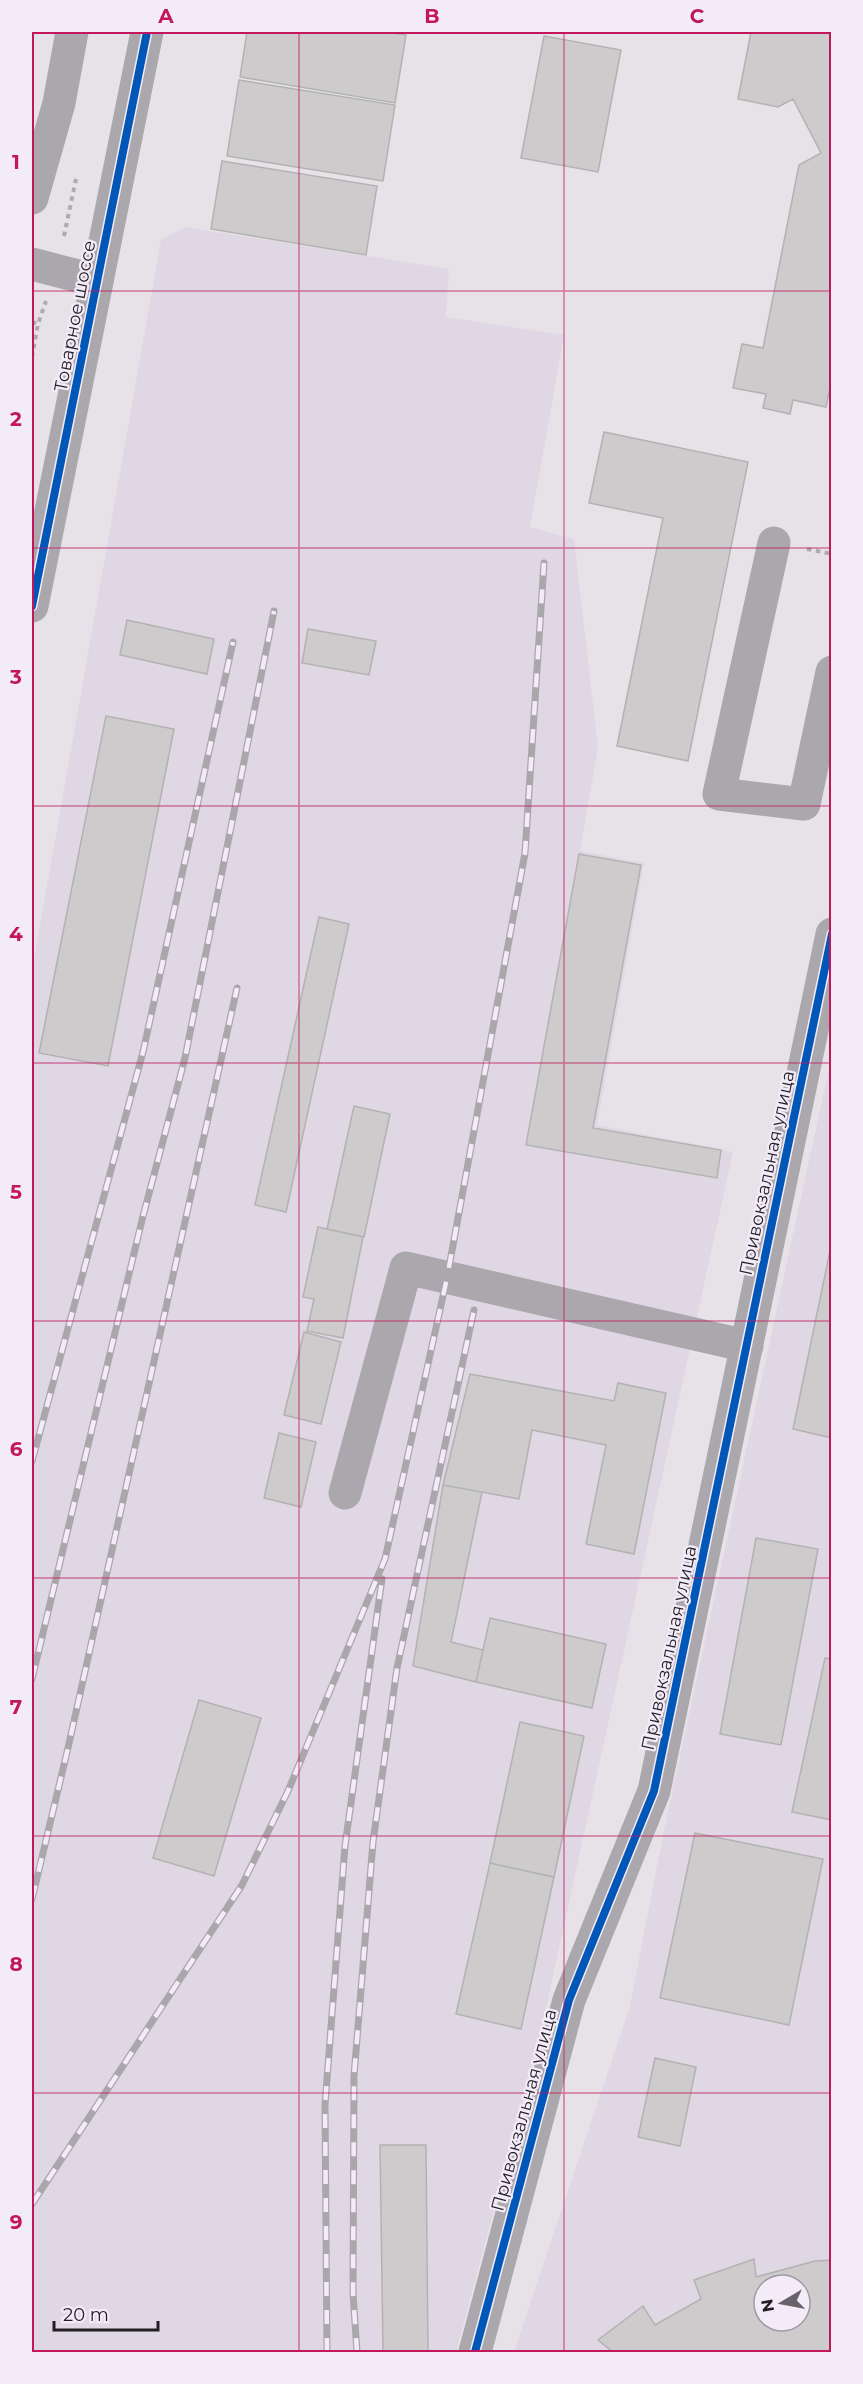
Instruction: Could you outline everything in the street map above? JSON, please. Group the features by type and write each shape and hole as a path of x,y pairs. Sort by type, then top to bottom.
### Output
{"street":[{"path":"32,198 59,103 72,32"},
{"name":"Товарное шоссе","path":"32,606 147,32"},
{"path":"32,264 97,281"},
{"path":"774,543 719,794 804,804 831,672"},
{"name":"Привокзальная улица","path":"475,2352 569,2000 654,1791 831,934"},
{"path":"345,1492 406,1268 747,1346"}],"path":[{"path":"32,322 38,324"}],"shaded area":[{"path":"185,227 449,269 446,317 564,335 530,527 574,539 598,747 580,851 644,863 597,1125 733,1152 537,2049 456,2352 32,2352 32,971 161,240"},
{"path":"831,1059 831,2352 514,2352 630,2006 663,1835"}],"building":[{"path":"247,32 387,32 406,35 395,103 240,77"},
{"path":"751,32 832,33 832,378 826,407 793,400 790,414 763,408 766,394 733,388 742,344 763,348 799,165 821,153 793,99 778,107 738,99"},
{"path":"544,36 621,50 598,172 521,158"},
{"path":"239,80 395,105 383,181 227,156"},
{"path":"222,161 377,186 366,255 211,229"},
{"path":"604,432 748,462 688,761 617,746 663,518 589,503"},
{"path":"127,620 214,639 207,674 120,655"},
{"path":"308,629 376,641 369,675 302,663"},
{"path":"106,716 174,729 108,1066 39,1053"},
{"path":"579,854 641,865 593,1128 721,1150 717,1178 526,1145"},
{"path":"319,917 349,924 286,1212 255,1205"},
{"path":"354,1106 390,1114 364,1237 327,1229"},
{"path":"318,1227 363,1237 343,1338 307,1331 314,1299 303,1297"},
{"path":"832,1241 832,1438 793,1429"},
{"path":"304,1332 341,1342 321,1424 284,1415"},
{"path":"470,1374 614,1401 618,1383 666,1393 634,1554 586,1544 606,1445 532,1430 519,1499 443,1485"},
{"path":"279,1433 316,1442 301,1507 264,1498"},
{"path":"443,1485 482,1492 451,1642 483,1650 476,1682 413,1666"},
{"path":"756,1538 818,1549 781,1745 720,1734"},
{"path":"490,1618 606,1644 592,1708 476,1682"},
{"path":"825,1658 832,1659 832,1820 792,1812"},
{"path":"199,1700 261,1718 214,1876 153,1858"},
{"path":"520,1722 584,1736 554,1877 490,1863"},
{"path":"695,1833 823,1859 789,2025 660,1998"},
{"path":"490,1863 554,1877 521,2029 456,2014"},
{"path":"655,2058 696,2067 680,2146 638,2137"},
{"path":"380,2145 426,2145 428,2352 383,2352"},
{"path":"754,2259 756,2273 752,2273 752,2333 812,2333 812,2273 771,2273 815,2261 832,2260 832,2352 613,2352 598,2340 643,2306 655,2325 701,2299 694,2280"}],"railway":[{"path":"32,2204 242,1885 288,1791 385,1559 447,1278 525,853 544,563"},
{"path":"32,1679 142,1220 185,1058 274,611"},
{"path":"32,1461 143,1052 233,642"},
{"path":"32,1899 68,1748 237,988"},
{"path":"357,2352 353,2293 354,2076 373,1842 397,1668 474,1310"},
{"path":"327,2352 325,2105 345,1846 382,1579"}],"cycle path":[{"path":"32,606 147,32"},
{"path":"475,2352 569,2000 654,1791 832,934"}]}
